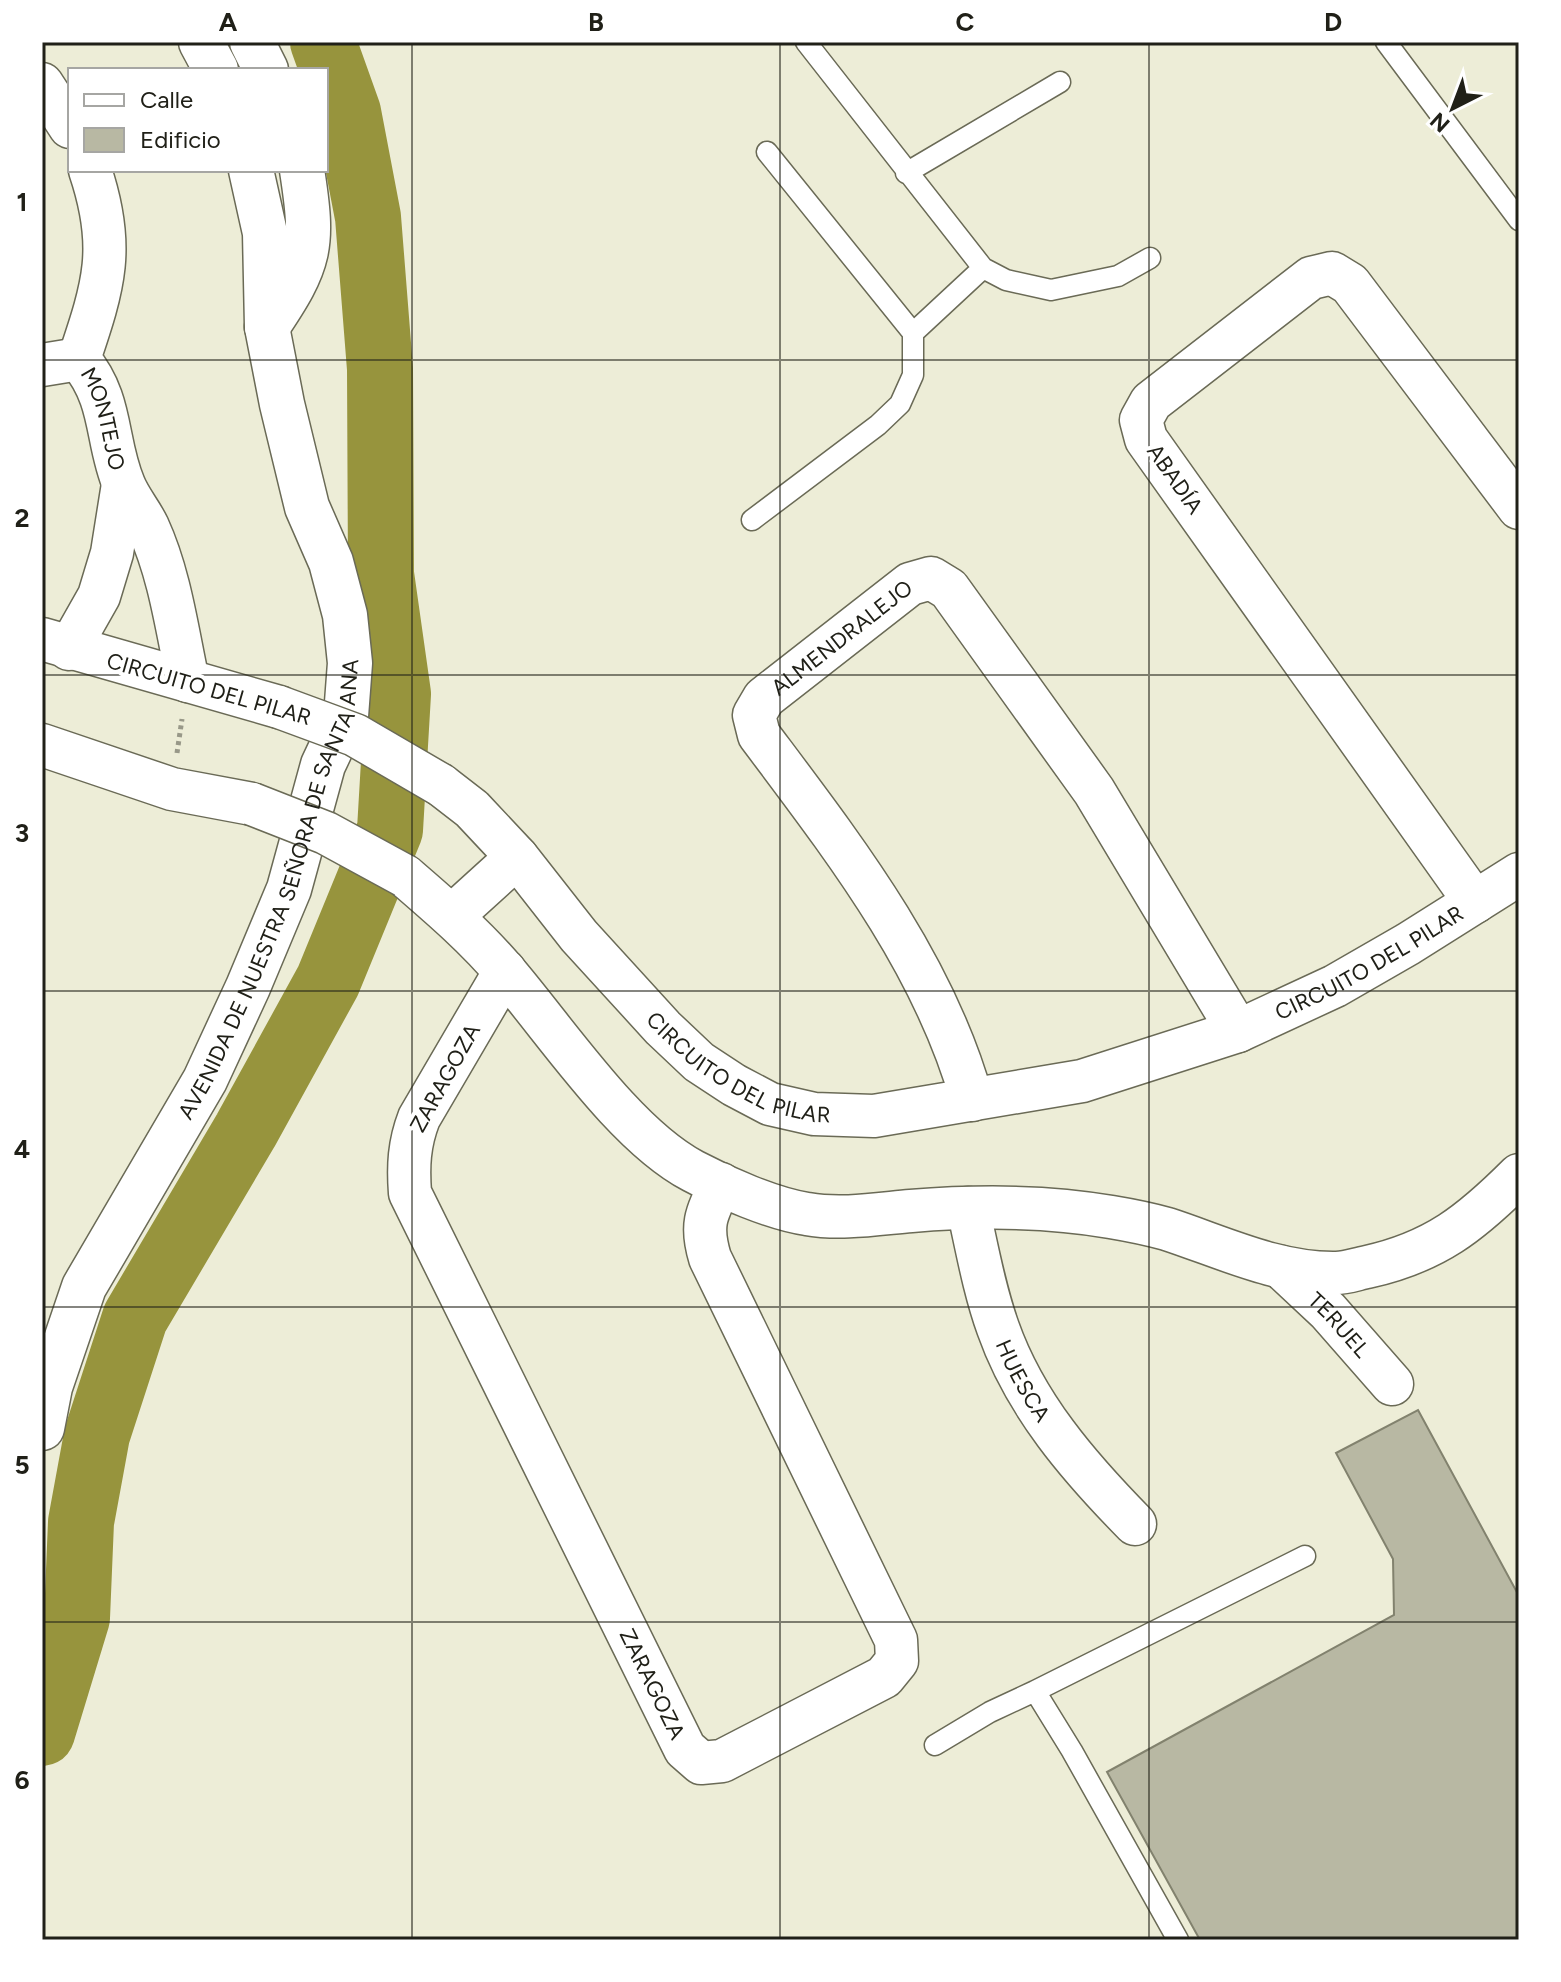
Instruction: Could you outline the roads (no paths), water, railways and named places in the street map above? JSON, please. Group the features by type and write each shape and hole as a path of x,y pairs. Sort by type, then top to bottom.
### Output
{"street":[{"path":"201,42 215,68"},
{"path":"252,42 265,68"},
{"path":"42,84 68,124"},
{"name":"MONTEJO","path":"91,172 101,204 106,260 96,307 61,362 93,376 102,395 123,484 148,526 164,568 188,681"},
{"name":"AVENIDA DE NUESTRA SEÑORA DE SANTA ANA","path":"42,1428 50,1387 84,1287 205,1080 248,987 289,889 323,765 346,716 350,663 345,615 331,562 307,507 282,404 267,327 265,233 251,172"},
{"path":"267,327 295,286 306,259 310,222 302,172"},
{"name":"ABADÍA","path":"1475,902 1146,439 1141,420 1151,402 1311,278 1332,273 1350,284 1519,508"},
{"name":"MONTEJO","path":"56,644 99,596 112,553 123,484"},
{"name":"ALMENDRALEJO","path":"972,1100 960,1056 908,948 837,838 759,735 754,715 764,698 910,584 931,578 949,589 1094,791 1238,1031"},
{"name":"CIRCUITO DEL PILAR","path":"56,644 279,707 355,735 441,785 472,809 517,857 579,936 663,1028 699,1062 770,1104 814,1114 874,1116 1082,1081 1238,1031 1335,986 1519,874"},
{"path":"42,745 172,789 252,804 326,833 405,876 452,916 505,971 611,1100 648,1139 690,1170 747,1195 807,1214 859,1216 968,1208 1108,1216 1164,1228 1281,1267 1337,1273 1390,1262 1428,1248 1466,1224 1519,1175"},
{"path":"452,916 517,857"},
{"name":"ZARAGOZA","path":"505,971 419,1118 410,1142 410,1193 685,1749 701,1763 722,1761 884,1677 897,1661 896,1640 710,1258 704,1237 705,1216 721,1184"},
{"name":"HUESCA","path":"968,1208 998,1329 1022,1384 1069,1451 1135,1524"},
{"name":"TERUEL","path":"1281,1267 1328,1311 1392,1384"}],"lane":[{"path":"806,42 983,268 1006,280 1051,290 1118,276 1150,258"},
{"path":"1386,42 1519,220"},
{"path":"906,173 1060,82"},
{"path":"752,520 878,425 900,404 913,375 913,333 767,152"},
{"path":"913,333 983,268"},
{"path":"935,1745 990,1712 1305,1556"},
{"path":"1035,1691 1178,1940"}],"waterway":[{"path":"42,1733 77,1618 81,1522 97,1435 135,1318 246,1130 328,981 390,830 398,694 381,574 380,369 368,217 348,112 323,42"}]}
